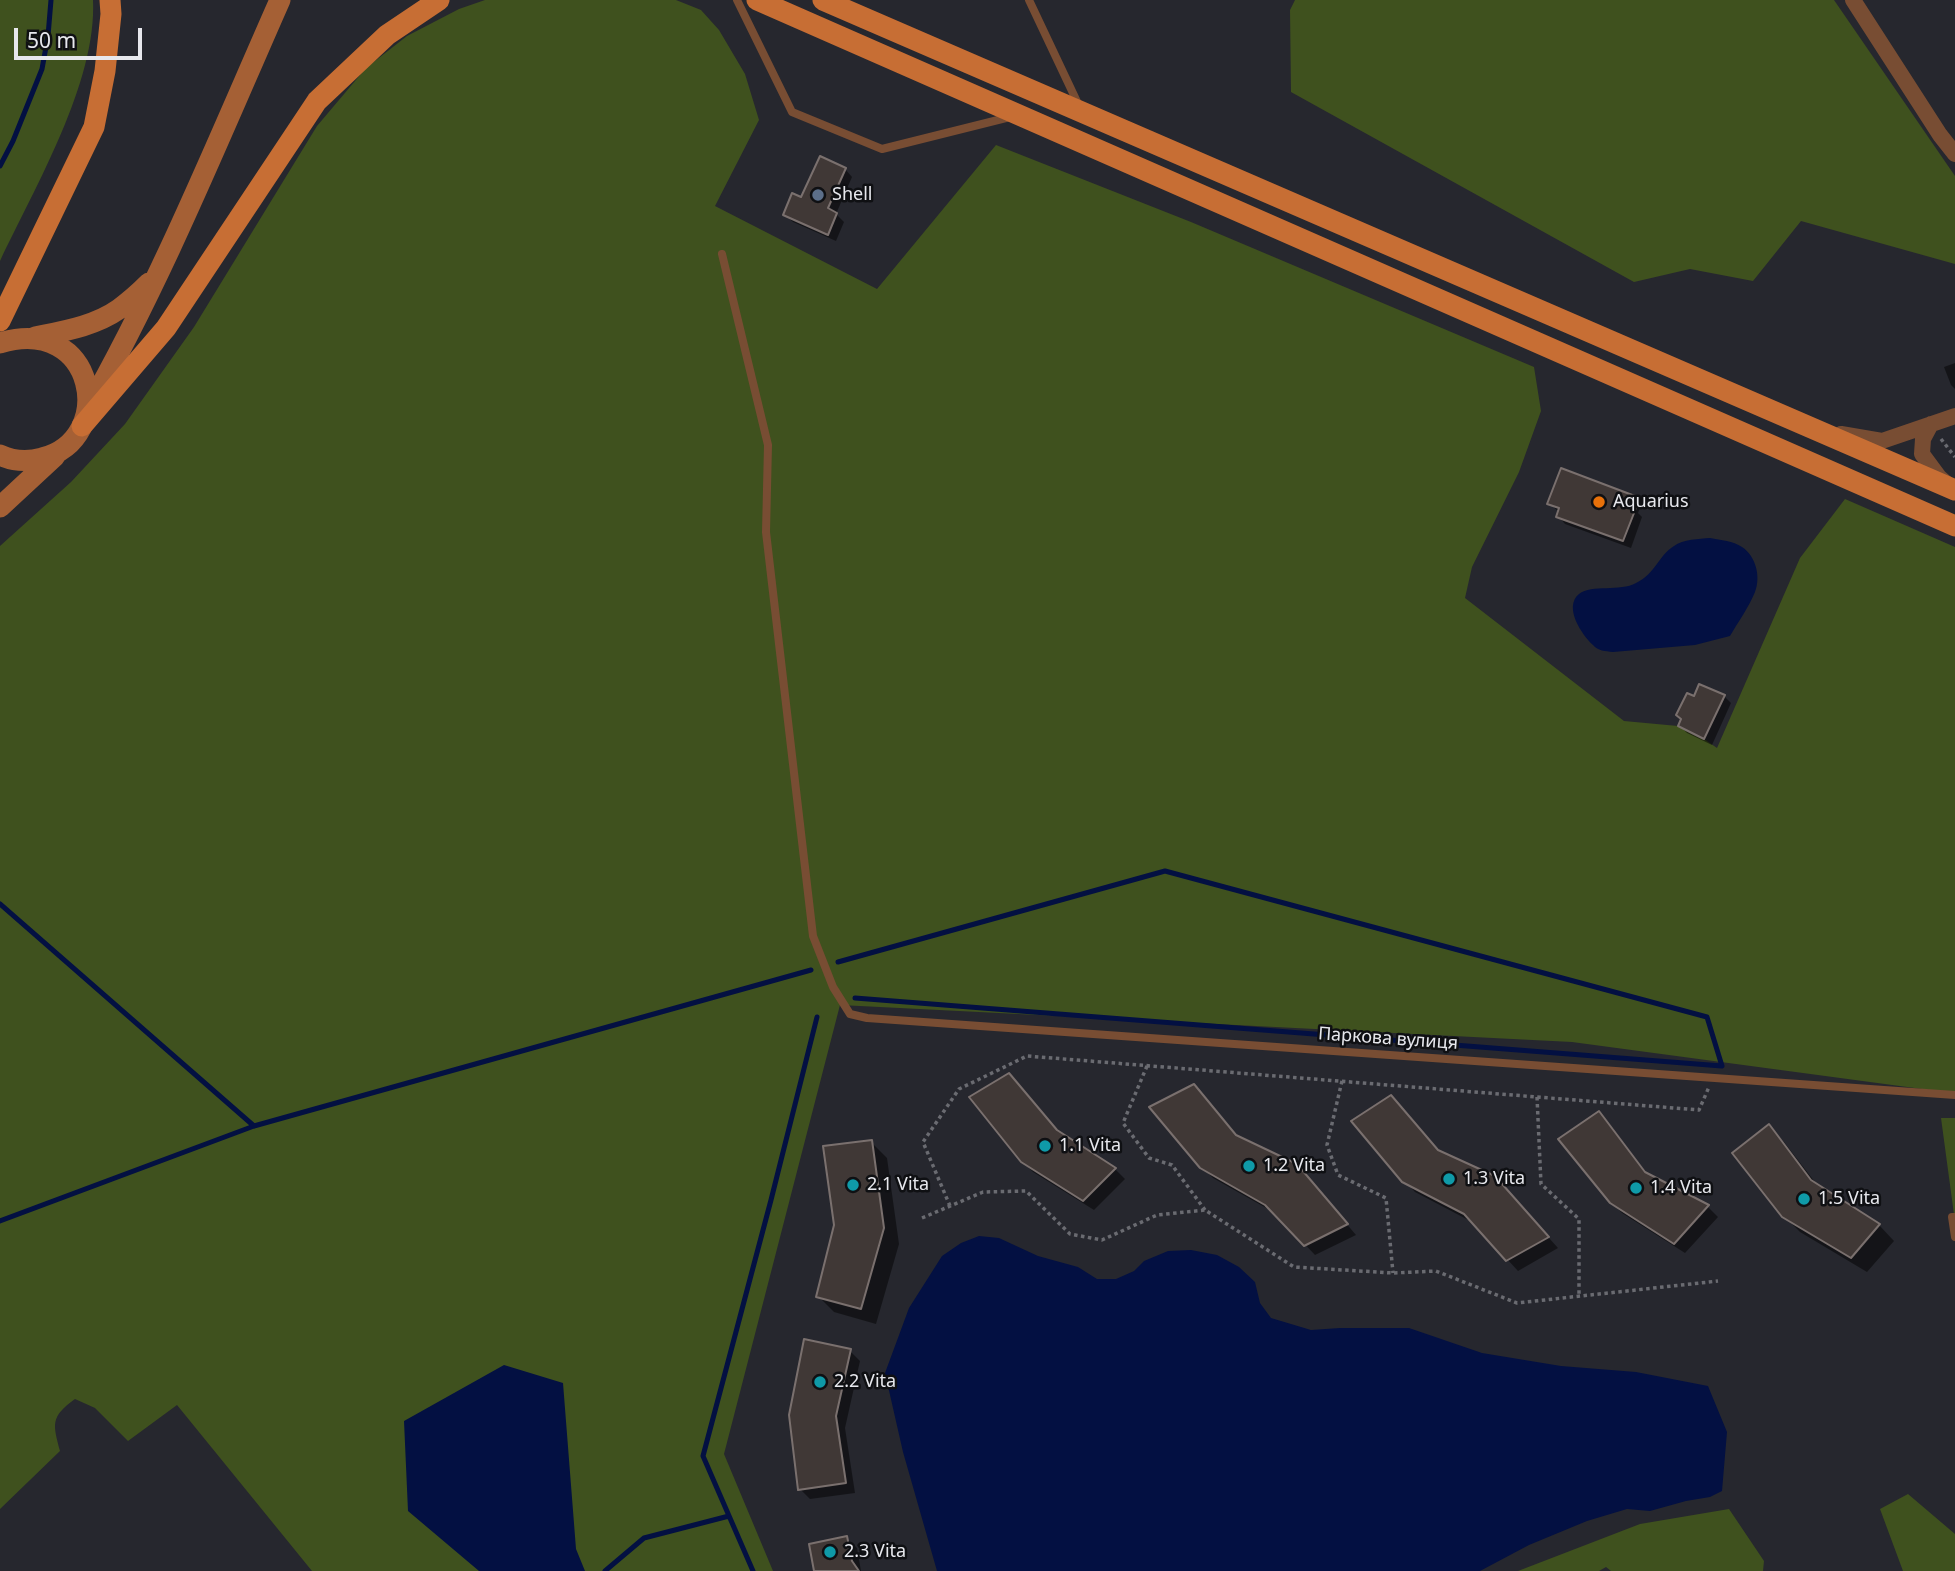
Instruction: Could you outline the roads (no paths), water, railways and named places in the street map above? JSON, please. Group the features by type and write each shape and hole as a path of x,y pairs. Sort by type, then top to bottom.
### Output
{"main road":[{"path":"0,321 94,127 105,71 110,0"},
{"path":"0,508 73,439 121,352 280,0"},
{"path":"84,418 166,328 317,101 387,35 439,0"},
{"path":"757,0 1955,526"},
{"path":"823,0 1954,490"},
{"path":"0,343 70,330 97,321 119,309 156,277"},
{"path":"34,338 58,346 77,363 88,394 84,418"},
{"path":"0,455 18,460 34,460 62,450"}],"street":[{"path":"1853,0 1955,154"},
{"path":"1799,421 1841,435 1882,441 1955,416"},
{"path":"1933,423 1923,439 1922,454 1939,477 1954,490"}],"lane":[{"path":"737,0 792,112 882,149 1021,115"},
{"path":"1029,0 1083,113"},
{"name":"Паркова вулиця","path":"722,254 768,445 766,533 813,936 833,987 850,1014 867,1018 1955,1095"},
{"path":"1955,1217 1952,1217 1955,1237"}],"waterway":[{"path":"0,166 42,69 51,0"},
{"path":"838,962 1165,871 1707,1017 1722,1066 855,998"},
{"path":"0,904 254,1126"},
{"path":"0,1221 254,1126 811,970"},
{"path":"753,1571 703,1456 817,1017"},
{"path":"605,1571 644,1538 729,1516"}],"place":[{"name":"Shell","path":"818,195"},
{"name":"Aquarius","path":"1599,502"},
{"name":"1.1 Vita","path":"1045,1146"},
{"name":"1.2 Vita","path":"1249,1166"},
{"name":"1.3 Vita","path":"1449,1179"},
{"name":"2.1 Vita","path":"853,1185"},
{"name":"1.4 Vita","path":"1636,1188"},
{"name":"1.5 Vita","path":"1804,1199"},
{"name":"2.2 Vita","path":"820,1382"},
{"name":"2.3 Vita","path":"830,1552"}]}
